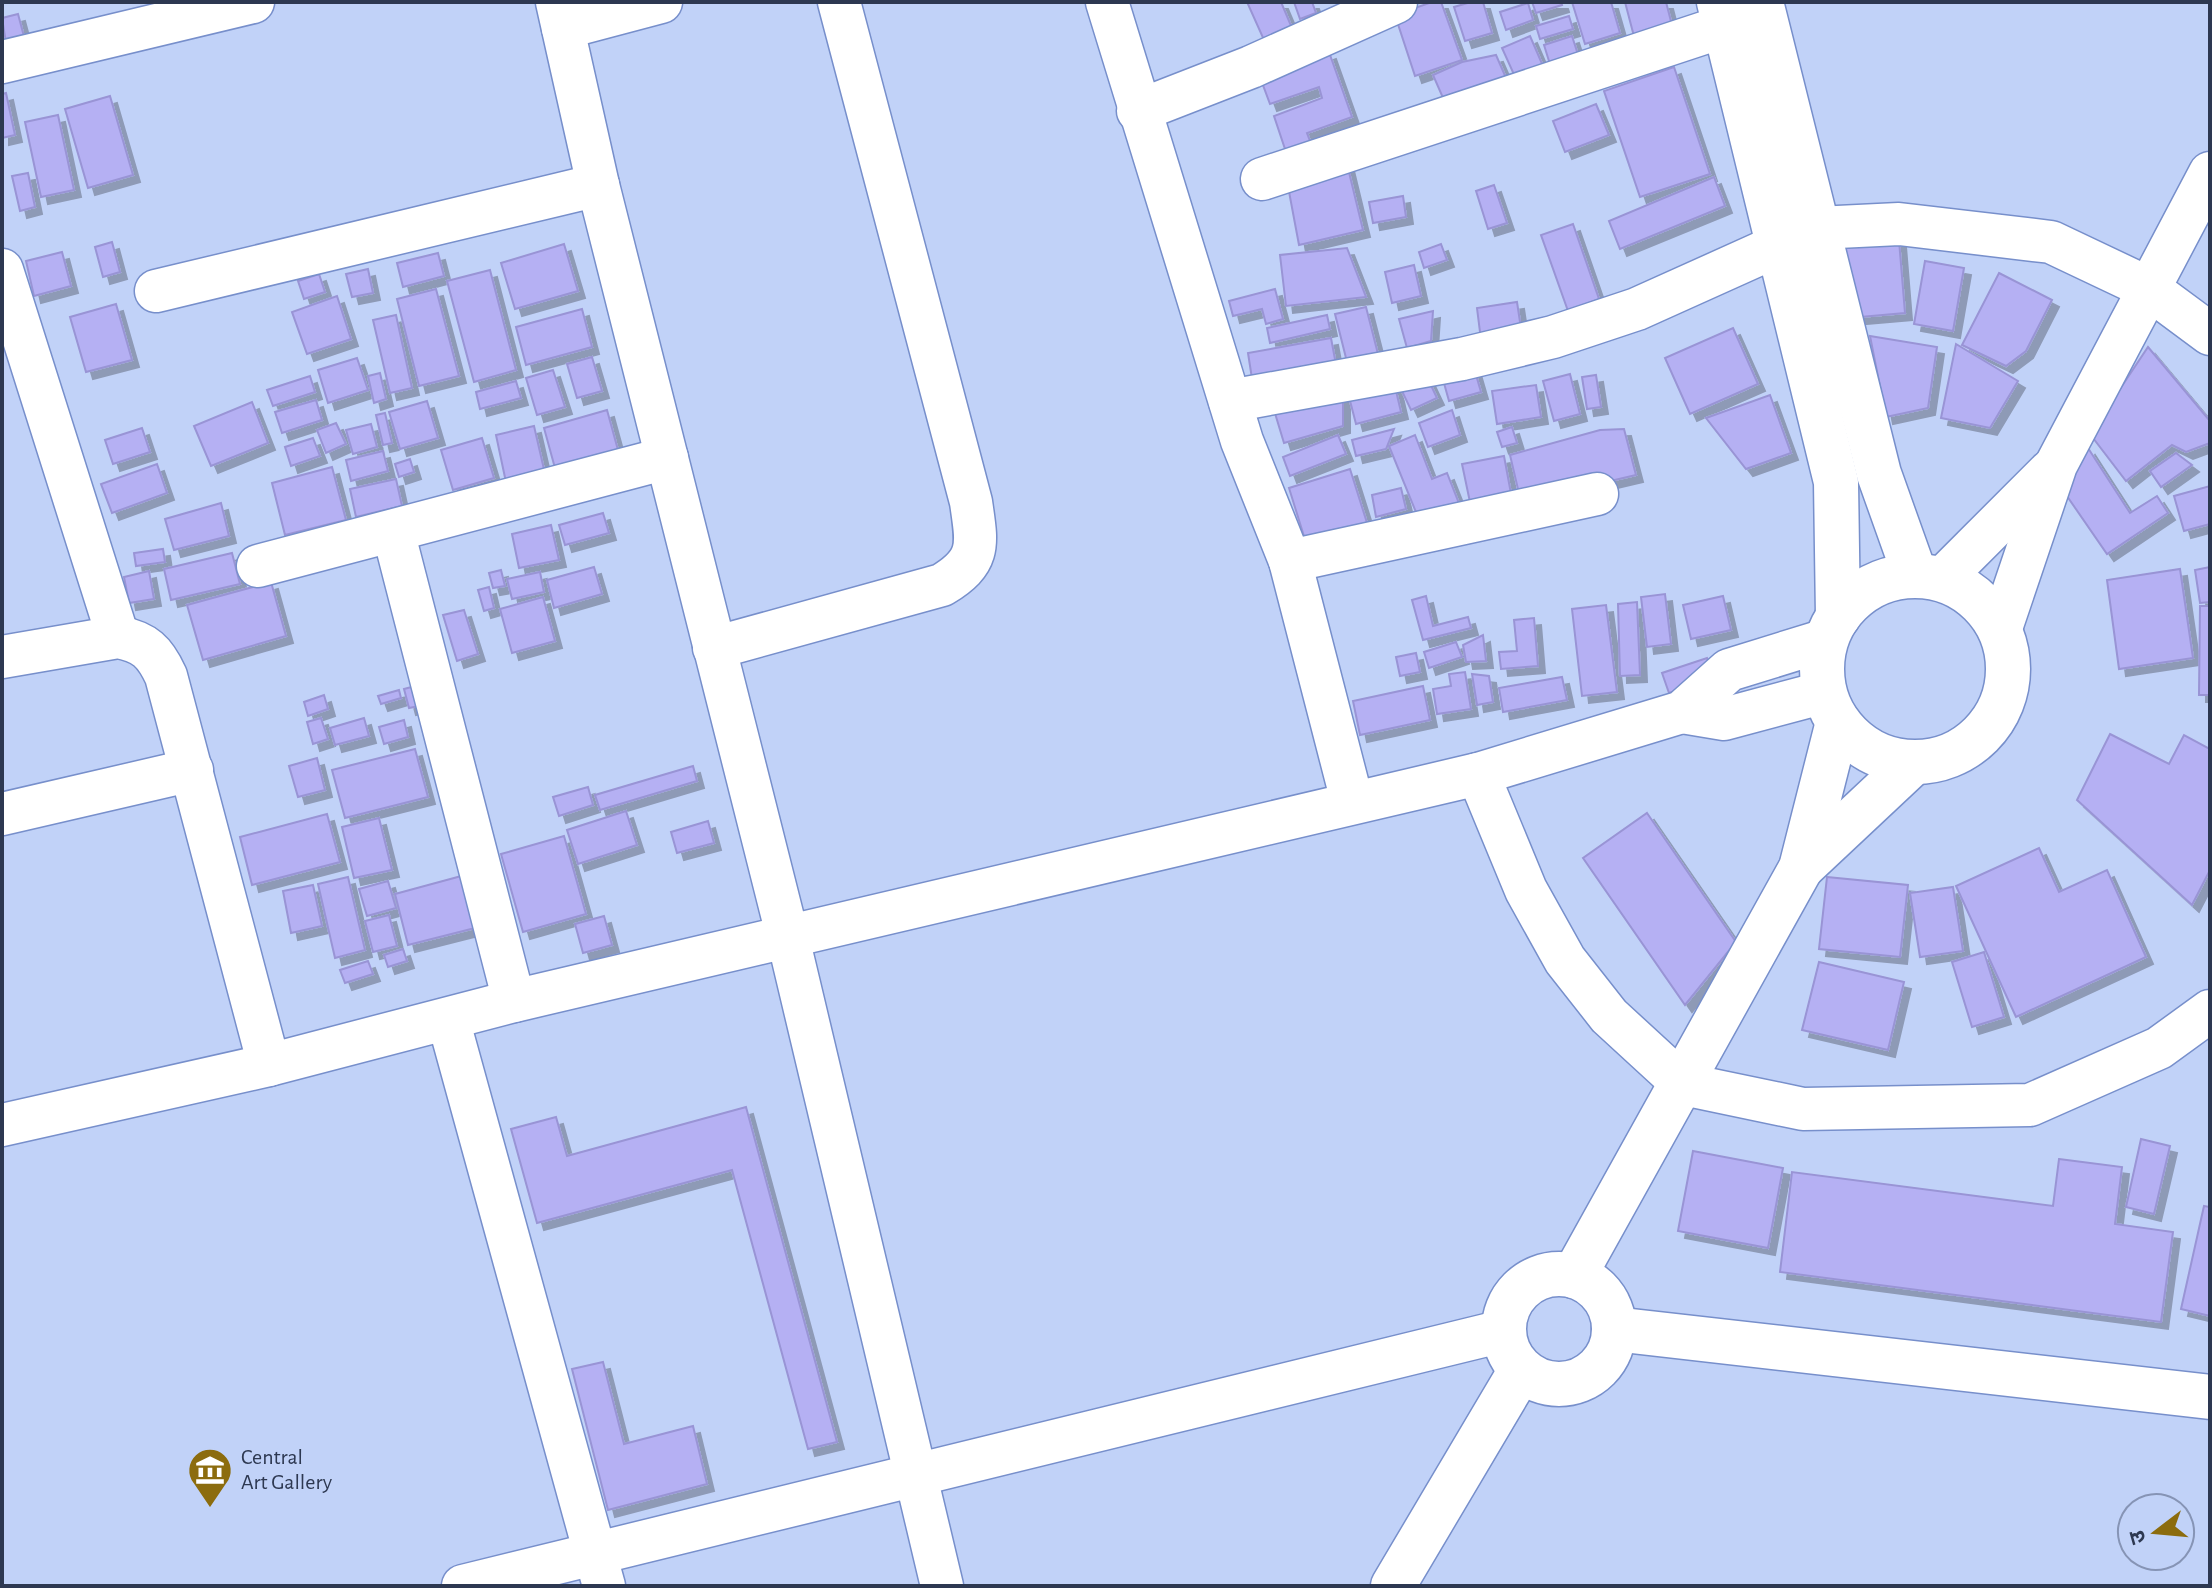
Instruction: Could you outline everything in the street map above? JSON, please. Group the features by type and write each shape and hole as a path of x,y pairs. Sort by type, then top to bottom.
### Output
{"street":[{"path":"2,62 253,2"},
{"path":"661,2 560,15 598,185 788,938 942,1586"},
{"path":"714,648 942,585 966,567 977,541 971,502 839,2"},
{"path":"1107,2 1138,111 1230,401 1290,561 1352,801"},
{"path":"1138,111 1251,67 1396,2"},
{"path":"1761,2 1879,474 1928,577"},
{"path":"1262,179 1722,14 1836,482 1832,629 1822,666 1832,707 1801,868 1574,1276"},
{"path":"2000,631 2056,465 2210,173"},
{"path":"156,291 598,185"},
{"path":"1230,401 1462,359 1553,337 1637,309 1817,228 1899,224 2051,242 2148,288 2210,334"},
{"path":"2,270 118,637"},
{"path":"258,566 667,458"},
{"path":"1928,577 2056,465"},
{"path":"1290,561 1597,494"},
{"path":"393,531 514,1001"},
{"path":"2,1125 269,1065 514,1001 1352,801 1478,774 1682,712 1729,670 1832,629 1859,594 1887,580 1928,577 1975,597 2000,631 2007,654 2008,677 2003,700 1993,721 1978,739 1958,752 1936,761 1913,763 1870,751 1832,707"},
{"path":"2,657 118,637 137,640 155,653 166,676 269,1065"},
{"path":"1682,712 1724,719 1832,707"},
{"path":"1801,868 1913,763"},
{"path":"2,814 192,770"},
{"path":"1478,774 1526,890 1565,960 1609,1016 1683,1084 1803,1109 2030,1105 2159,1048 2210,1011"},
{"path":"448,1019 600,1569"},
{"path":"1557,1273 1574,1276 1596,1288 1609,1306 1614,1329 1611,1349 1599,1367 1582,1380 1550,1383 1521,1370 1508,1352 1503,1331 1507,1309 1518,1291 1536,1278 1557,1273"},
{"path":"1614,1329 2210,1397"},
{"path":"463,1586 600,1569 917,1474 1503,1331"},
{"path":"1393,1586 1521,1370"}],"building":[{"path":"1247,2 1281,2 1292,28 1264,40"},
{"path":"1294,2 1312,2 1316,13 1300,19"},
{"path":"1432,2 1441,2 1462,60 1415,76 1395,15"},
{"path":"1483,2 1492,33 1465,41 1454,7"},
{"path":"1532,2 1561,2 1562,5 1536,13"},
{"path":"1572,2 1611,2 1620,33 1585,44"},
{"path":"1625,2 1666,2 1674,33 1636,44"},
{"path":"1528,3 1533,20 1506,30 1500,12"},
{"path":"18,14 26,44 7,49 2,18"},
{"path":"1569,16 1573,29 1540,39 1536,26"},
{"path":"1530,36 1543,66 1516,79 1502,48"},
{"path":"1572,36 1581,64 1553,74 1544,45"},
{"path":"1329,52 1352,117 1307,133 1313,149 1288,158 1274,116 1322,98 1319,87 1270,104 1260,77"},
{"path":"1496,55 1510,87 1450,114 1433,75 1462,62"},
{"path":"1674,67 1710,174 1640,197 1604,91"},
{"path":"6,93 15,135 2,138 2,94"},
{"path":"110,96 133,175 88,188 65,109"},
{"path":"1596,104 1609,135 1565,152 1553,121"},
{"path":"58,115 74,190 41,197 25,122"},
{"path":"1347,164 1363,230 1299,245 1287,181"},
{"path":"28,173 35,207 20,211 12,176"},
{"path":"1714,177 1725,206 1620,249 1609,221"},
{"path":"1494,185 1507,223 1488,229 1476,191"},
{"path":"1403,196 1406,217 1373,223 1369,202"},
{"path":"1573,224 1599,299 1568,311 1541,235"},
{"path":"1899,240 1905,313 1849,318 1843,244"},
{"path":"112,242 120,272 103,277 95,247"},
{"path":"564,244 578,291 515,309 501,263"},
{"path":"1441,244 1447,260 1424,268 1419,252"},
{"path":"1347,248 1366,297 1286,306 1280,255"},
{"path":"62,252 71,286 34,296 26,261"},
{"path":"438,253 444,276 403,287 397,263"},
{"path":"1925,261 1964,268 1953,331 1914,324"},
{"path":"1414,265 1421,296 1392,303 1385,272"},
{"path":"368,269 373,293 352,297 346,274"},
{"path":"490,270 516,370 474,382 447,281"},
{"path":"1999,273 2052,300 2026,351 2006,366 1962,345"},
{"path":"319,274 325,292 304,299 298,281"},
{"path":"436,289 459,376 419,386 397,299"},
{"path":"1275,289 1283,319 1266,324 1262,309 1233,316 1229,301"},
{"path":"337,296 351,339 307,354 292,312"},
{"path":"1517,302 1522,335 1481,340 1477,308"},
{"path":"116,304 132,360 86,372 70,317"},
{"path":"1366,307 1378,354 1347,362 1335,314"},
{"path":"582,309 592,347 526,365 516,327"},
{"path":"1433,311 1431,341 1407,348 1399,319"},
{"path":"396,315 412,388 390,393 373,320"},
{"path":"1327,315 1330,329 1270,343 1267,328"},
{"path":"1733,328 1758,384 1690,414 1665,358"},
{"path":"1870,336 1937,347 1928,408 1886,417"},
{"path":"1331,338 1337,370 1253,385 1248,353"},
{"path":"1956,344 2018,381 1990,428 1941,418"},
{"path":"2148,347 2210,421 2210,443 2186,452 2172,445 2126,481 2090,434"},
{"path":"592,357 602,391 577,398 567,364"},
{"path":"357,358 368,390 328,403 318,370"},
{"path":"1474,368 1481,392 1449,401 1442,376"},
{"path":"553,370 565,407 537,415 526,378"},
{"path":"380,373 386,399 374,403 368,376"},
{"path":"1570,374 1580,414 1554,421 1543,381"},
{"path":"1596,375 1601,407 1587,409 1582,377"},
{"path":"310,376 315,392 273,406 267,390"},
{"path":"1427,377 1437,398 1411,410 1401,389"},
{"path":"1393,378 1401,412 1356,424 1347,389"},
{"path":"516,381 521,398 480,409 476,392"},
{"path":"1536,385 1541,417 1497,424 1492,391"},
{"path":"1343,390 1343,426 1284,443 1274,410"},
{"path":"1770,395 1791,453 1746,469 1706,418"},
{"path":"316,400 322,420 282,433 275,412"},
{"path":"427,401 438,438 400,449 389,412"},
{"path":"252,402 268,443 211,466 194,426"},
{"path":"607,410 621,461 558,479 544,428"},
{"path":"1452,410 1460,435 1428,447 1419,423"},
{"path":"385,413 392,443 383,445 376,415"},
{"path":"336,423 346,444 326,453 317,430"},
{"path":"371,424 377,447 353,454 346,430"},
{"path":"534,426 546,478 507,487 496,435"},
{"path":"1512,427 1517,443 1502,447 1497,432"},
{"path":"142,428 150,452 113,464 105,440"},
{"path":"1394,429 1386,449 1356,456 1352,440"},
{"path":"1624,429 1636,475 1521,502 1510,455 1600,430"},
{"path":"1338,435 1346,454 1290,476 1283,457"},
{"path":"1415,435 1432,479 1447,473 1460,506 1420,522 1389,446"},
{"path":"313,438 320,456 291,466 285,447"},
{"path":"482,438 494,478 453,490 441,450"},
{"path":"2088,448 2130,513 2157,496 2168,513 2107,554 2060,486"},
{"path":"383,451 388,471 351,481 346,460"},
{"path":"2176,453 2192,465 2161,487 2150,471"},
{"path":"1504,456 1512,499 1471,507 1462,464"},
{"path":"410,459 414,472 399,477 395,464"},
{"path":"157,464 167,493 112,513 101,484"},
{"path":"332,467 346,520 285,535 272,483"},
{"path":"1350,469 1368,526 1307,546 1289,488"},
{"path":"396,479 402,506 356,517 350,489"},
{"path":"2210,486 2210,524 2184,531 2174,496"},
{"path":"1401,488 1406,509 1376,517 1372,495"},
{"path":"221,503 229,536 174,550 165,519"},
{"path":"603,513 609,533 565,545 559,525"},
{"path":"551,525 559,560 519,568 512,534"},
{"path":"163,549 165,562 136,566 134,553"},
{"path":"232,553 240,584 171,600 164,569"},
{"path":"594,567 602,594 554,608 547,580"},
{"path":"2210,567 2210,602 2200,603 2195,570"},
{"path":"2180,569 2193,658 2119,669 2107,580"},
{"path":"501,570 505,586 493,588 489,573"},
{"path":"149,571 154,599 129,603 124,577"},
{"path":"540,572 544,592 512,599 507,579"},
{"path":"271,582 286,636 203,660 187,605"},
{"path":"489,587 494,608 484,611 478,590"},
{"path":"1665,594 1671,644 1647,647 1641,597"},
{"path":"1426,596 1433,626 1468,617 1471,628 1423,640 1412,600"},
{"path":"1723,596 1731,630 1691,639 1683,605"},
{"path":"543,597 555,641 512,653 500,609"},
{"path":"1637,602 1640,675 1620,676 1618,604"},
{"path":"1606,605 1617,692 1582,696 1572,609"},
{"path":"2200,606 2210,606 2210,695 2199,695"},
{"path":"464,610 478,654 457,661 443,615"},
{"path":"1534,618 1538,666 1501,669 1499,652 1517,651 1514,620"},
{"path":"1483,635 1486,661 1466,662 1463,645"},
{"path":"1456,642 1462,657 1429,668 1424,652"},
{"path":"1416,653 1420,672 1400,676 1396,657"},
{"path":"1707,658 1714,678 1669,693 1662,673"},
{"path":"1465,672 1471,709 1437,714 1433,689 1451,686 1449,674"},
{"path":"1472,674 1489,676 1493,702 1477,705"},
{"path":"1562,677 1567,700 1503,712 1499,688"},
{"path":"419,685 424,705 409,708 404,689"},
{"path":"1423,686 1430,720 1360,735 1353,701"},
{"path":"399,690 401,698 381,704 378,696"},
{"path":"324,695 328,709 308,716 304,702"},
{"path":"321,718 328,739 313,744 307,722"},
{"path":"364,718 369,736 335,745 330,728"},
{"path":"404,720 408,737 384,744 379,727"},
{"path":"2110,734 2169,764 2184,735 2210,749 2210,870 2192,905 2077,800"},
{"path":"415,749 428,797 345,818 332,770"},
{"path":"317,758 325,790 298,797 289,766"},
{"path":"693,766 697,781 600,810 595,795"},
{"path":"588,787 593,805 559,816 553,797"},
{"path":"626,811 637,845 578,864 567,830"},
{"path":"1647,813 1736,942 1685,1005 1583,858"},
{"path":"327,814 340,862 252,885 240,837"},
{"path":"379,818 392,870 354,878 342,827"},
{"path":"708,821 714,843 677,853 671,832"},
{"path":"564,836 586,914 523,932 501,854"},
{"path":"2039,848 2059,892 2107,870 2146,957 2016,1017 1956,886"},
{"path":"465,875 479,927 408,945 395,894"},
{"path":"348,877 365,950 335,958 318,884"},
{"path":"1827,877 1908,885 1900,957 1819,949"},
{"path":"388,881 396,908 367,916 359,889"},
{"path":"313,885 322,926 291,933 283,891"},
{"path":"1953,887 1963,951 1920,957 1910,893"},
{"path":"389,915 397,946 373,952 365,921"},
{"path":"604,916 612,945 583,953 575,924"},
{"path":"403,949 407,961 388,967 384,955"},
{"path":"1984,952 2004,1017 1972,1027 1952,962"},
{"path":"368,961 373,974 345,983 340,970"},
{"path":"1819,962 1904,982 1888,1050 1802,1030"},
{"path":"746,1107 837,1442 808,1449 732,1170 537,1223 511,1129 556,1117 567,1156"},
{"path":"2141,1139 2170,1146 2154,1214 2126,1207"},
{"path":"1693,1151 1783,1168 1768,1248 1678,1231"},
{"path":"2059,1159 2122,1167 2115,1224 2173,1232 2161,1322 1780,1272 1792,1172 2053,1206"},
{"path":"2204,1206 2210,1207 2210,1316 2181,1309"},
{"path":"603,1362 624,1444 693,1426 707,1484 608,1510 572,1369"}],"place":[{"name":"Central Art Gallery","path":"210,1509"}]}
